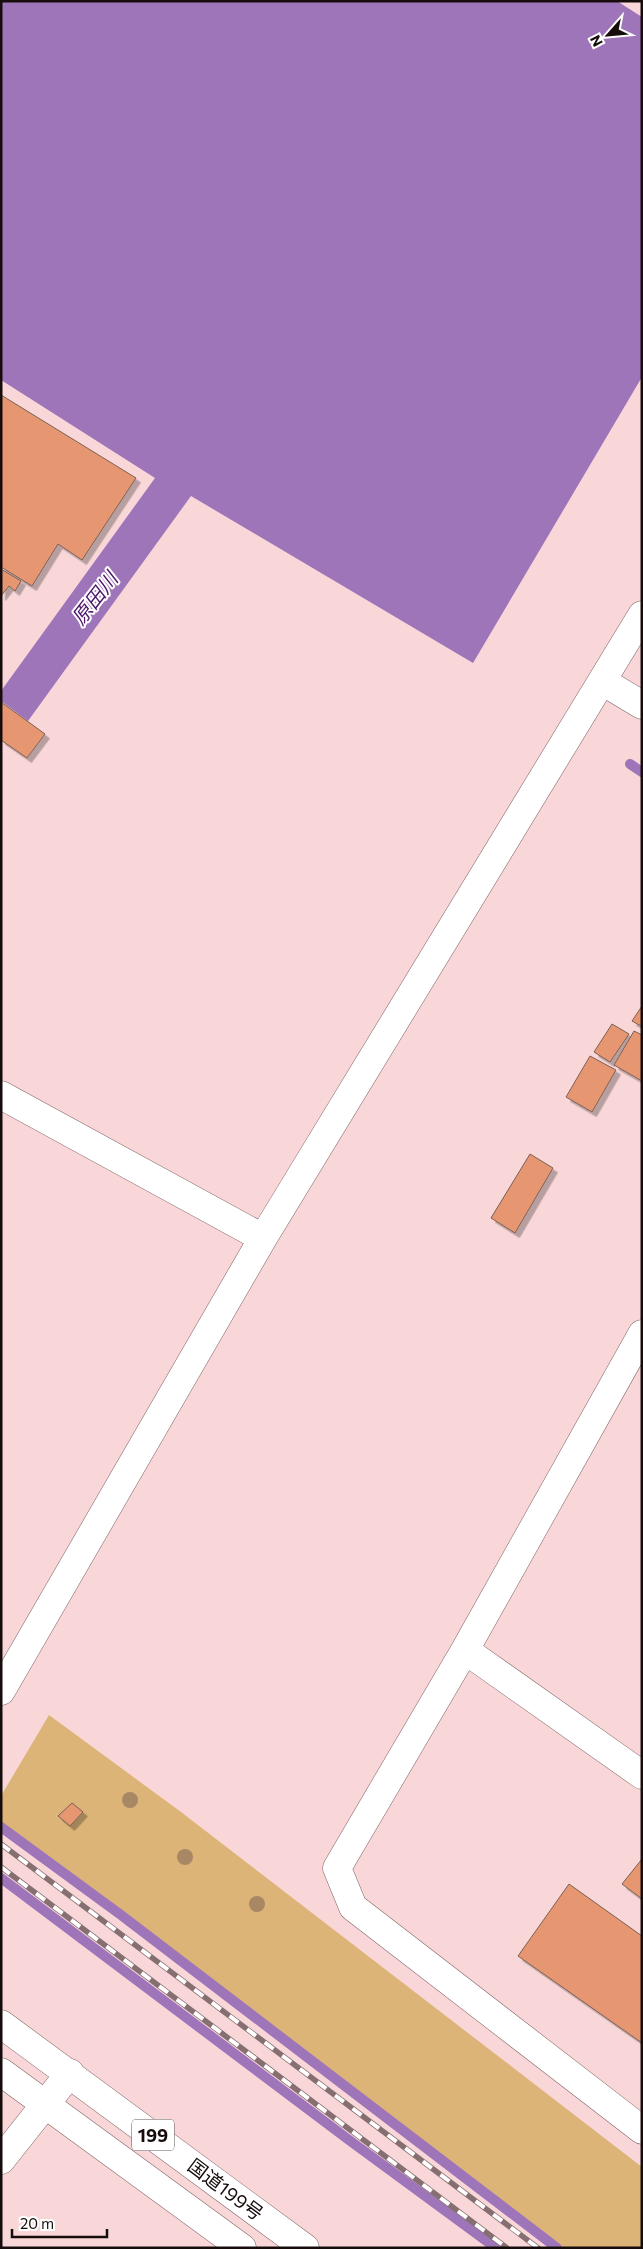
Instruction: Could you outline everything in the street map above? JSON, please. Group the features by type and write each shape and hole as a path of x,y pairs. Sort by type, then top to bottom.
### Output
{"main road":[{"path":"1,1691 263,1238 642,615"},
{"path":"602,681 642,705"},
{"path":"1,1095 263,1238"},
{"path":"642,1334 465,1650 337,1868 353,1907 642,2130"},
{"path":"465,1650 642,1775"},
{"name":"国道199号","path":"1,2024 305,2248"},
{"name":"国道199号","path":"1,2072 242,2248"},
{"path":"1,2160 70,2073"}],"shaded area":[{"path":"49,1715 181,1812 642,2167 642,2248 564,2248 1,1822 1,1796"}],"water":[{"name":"原田川","path":"1,1 617,1 642,17 642,377 473,663 191,496 28,721 1,701 1,691 155,478 1,380"}],"building":[{"path":"1,395 136,478 82,560 58,544 32,586 1,567"},
{"path":"1,569 21,581 15,591 9,586 1,596"},
{"path":"1,702 45,734 27,758 1,740"},
{"path":"642,1006 642,1024 641,1026 632,1021"},
{"path":"612,1024 629,1034 610,1062 594,1052"},
{"path":"634,1031 642,1035 642,1081 614,1065"},
{"path":"590,1056 616,1070 592,1112 566,1097"},
{"path":"530,1154 553,1168 515,1233 491,1218"},
{"path":"72,1803 83,1812 70,1826 58,1816"},
{"path":"642,1859 642,1899 622,1884"},
{"path":"569,1884 642,1936 642,2043 518,1956"}],"waterway":[{"path":"630,764 642,772"},
{"path":"1,1827 121,1915 557,2248"},
{"path":"1,1878 349,2140 496,2248"}],"railway":[{"path":"1,1844 538,2248"},
{"path":"1,1867 507,2248"}]}
